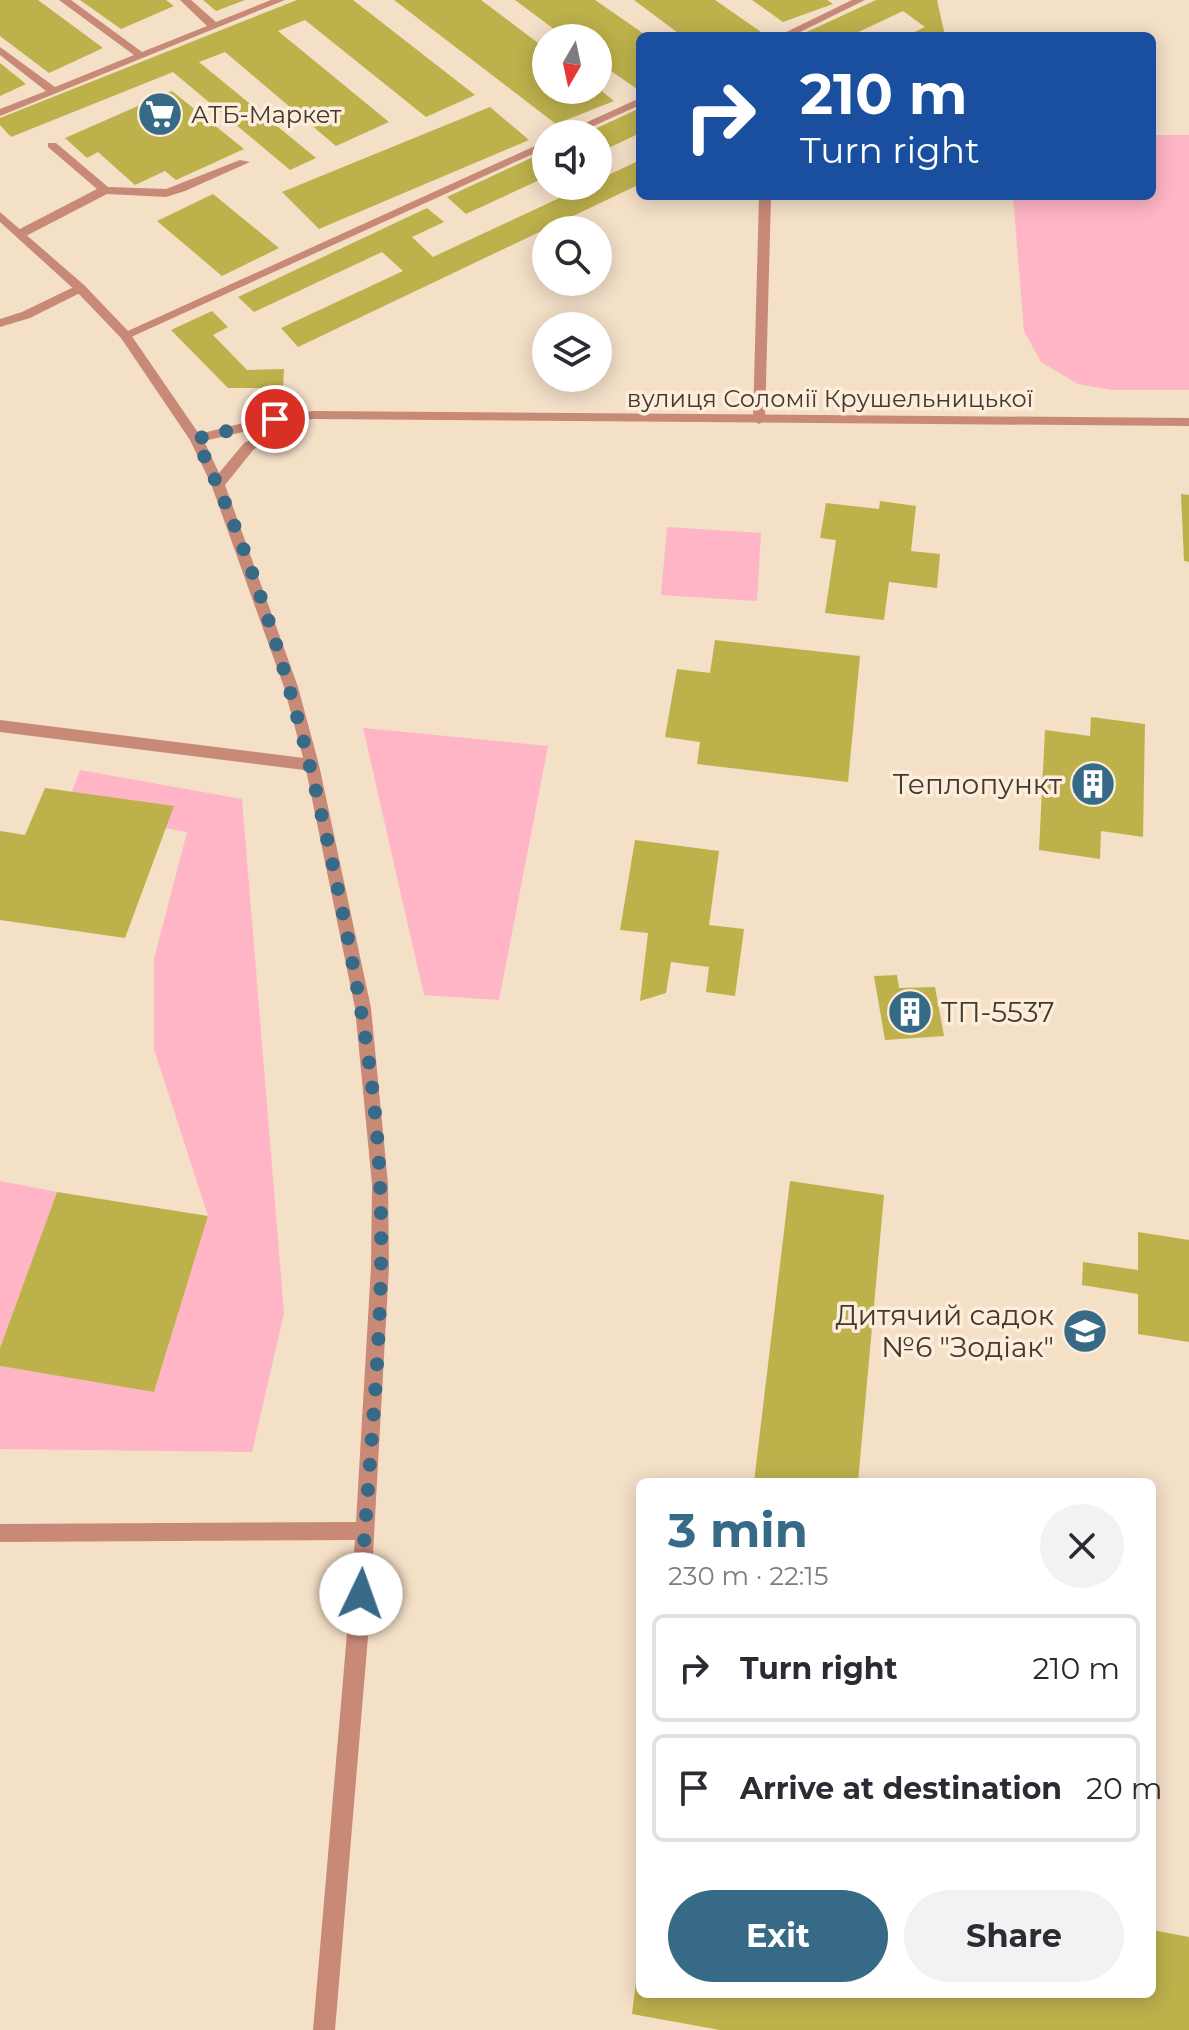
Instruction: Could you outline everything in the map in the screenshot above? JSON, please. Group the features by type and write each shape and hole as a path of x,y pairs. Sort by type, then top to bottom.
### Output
{"street":[{"path":"64,0 140,55"},
{"path":"185,0 213,25"},
{"path":"0,113 280,0"},
{"path":"792,32 860,0"},
{"path":"0,50 52,90"},
{"path":"598,120 636,103"},
{"path":"52,145 105,190"},
{"path":"125,335 532,150"},
{"path":"20,234 105,190 166,193 244,162"},
{"path":"759,420 765,200"},
{"path":"0,216 80,288 125,335 196,439 218,484 291,687 312,765 363,1008 380,1184 380,1267 364,1531 324,2030"},
{"path":"0,323 26,315 80,288"},
{"path":"218,484 249,446 314,415"},
{"name":"вулиця Соломії Крушельницької","path":"196,439 275,419 314,415 1189,422"},
{"path":"0,726 312,765"},
{"path":"0,1533 364,1531"}],"shaded area":[{"path":"1156,135 1189,135 1189,390 1112,390 1078,384 1041,362 1024,331 1013,200 1156,200"},
{"path":"667,527 761,533 757,601 661,595"},
{"path":"363,728 548,746 499,1000 424,995"},
{"path":"80,770 242,799 284,1313 252,1452 0,1449 0,1366 154,1392 208,1216 154,1049 154,959 187,832 65,811"},
{"path":"0,1181 57,1192 0,1348"}],"building":[{"path":"0,0 38,0 103,48 49,73 0,36"},
{"path":"80,0 166,0 174,6 121,29"},
{"path":"203,0 245,0 216,11"},
{"path":"297,0 353,0 475,95 426,117 305,20 278,31 389,122 336,146 225,52 199,62 316,158 290,170 173,72 11,137 0,125 0,118"},
{"path":"394,0 481,0 532,38 532,104 606,104 566,120 551,120"},
{"path":"515,0 595,0 641,32 636,32 636,88 612,72 612,24 547,24"},
{"path":"634,0 715,0 761,32 677,32"},
{"path":"752,0 827,0 833,4 783,22"},
{"path":"876,0 937,0 944,32 914,32 925,27 903,11 858,32 807,32"},
{"path":"0,63 26,84 0,96"},
{"name":"АТБ-Маркет","path":"172,91 244,149 176,180 165,171 135,185 98,152 87,158 65,138"},
{"path":"490,107 529,140 319,229 282,192"},
{"path":"636,110 636,135 612,146 612,121"},
{"path":"532,158 532,183 466,214 447,197"},
{"path":"636,162 636,186 612,197 612,173"},
{"path":"213,194 279,248 222,276 157,221"},
{"path":"555,200 606,200 573,216 532,216 532,235 298,347 281,328 403,271 382,252 254,312 238,297 427,208 444,222 412,237 433,257"},
{"path":"212,311 228,327 213,335 247,370 284,369 283,388 228,388 171,330"},
{"path":"1181,494 1189,495 1189,562 1184,561"},
{"path":"880,501 916,506 911,551 940,554 937,588 889,582 884,620 825,613 836,540 820,538 826,503 879,509"},
{"path":"715,640 860,656 848,782 697,764 700,742 665,737 677,669 710,673"},
{"name":"Теплопункт","path":"1091,717 1145,724 1143,837 1101,831 1100,859 1039,850 1045,730 1090,736"},
{"path":"45,788 174,806 125,938 0,920 0,831 25,835"},
{"path":"635,840 719,851 709,925 744,929 735,996 706,992 709,967 671,962 666,993 640,1001 648,933 620,930"},
{"name":"ТП-5537","path":"897,975 899,988 935,987 944,1036 885,1040 874,976"},
{"path":"790,1181 884,1195 858,1478 754,1478"},
{"path":"57,1192 208,1216 154,1392 0,1366 0,1348"},
{"path":"1138,1232 1189,1240 1189,1342 1138,1334 1138,1294 1082,1285 1083,1262 1138,1270"},
{"path":"1156,1931 1189,1937 1189,2030 720,2030 632,2014 636,1981 636,1998 1156,1998"}],"place":[{"name":"АТБ-Маркет","path":"160,114"},
{"name":"Теплопункт","path":"1093,784"},
{"name":"ТП-5537","path":"910,1012"},
{"name":"Дитячий садок №6 \"Зодіак\"","path":"1085,1331"}],"route":[{"path":"275,419 196,439 221,491 291,687 312,765 363,1008 380,1184 380,1267 361,1594"}]}
